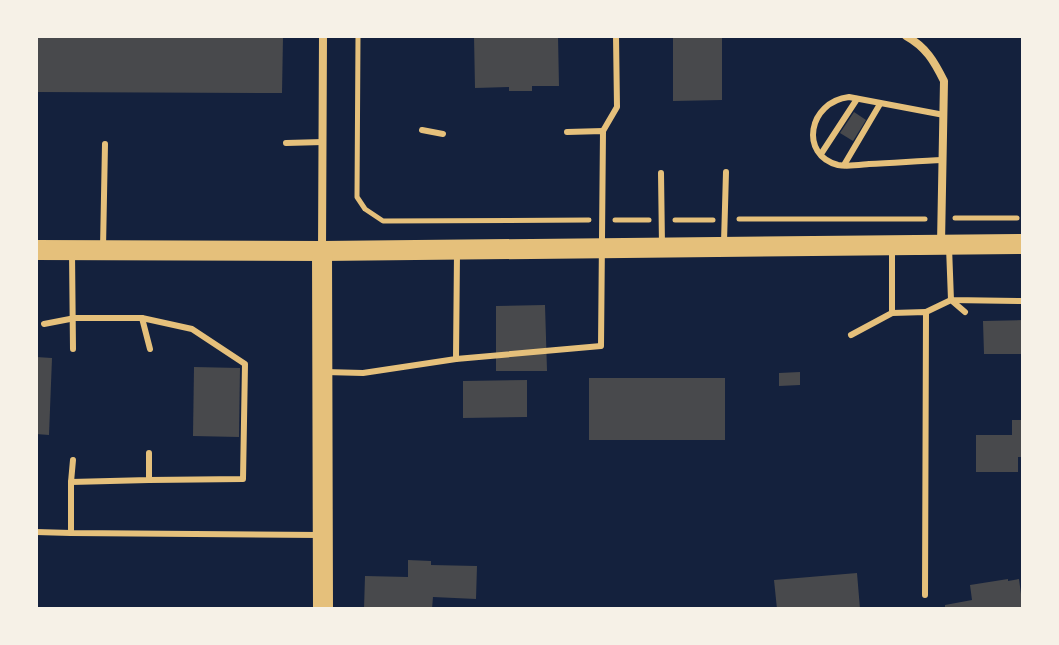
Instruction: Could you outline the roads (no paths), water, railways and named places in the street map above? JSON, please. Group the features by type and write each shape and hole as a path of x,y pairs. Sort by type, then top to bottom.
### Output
{"main road":[{"path":"36,250 322,251 1023,244"},
{"path":"322,251 323,609"}],"street":[{"path":"322,251 323,36"},
{"path":"906,36 933,58 944,81 942,219 945,244"}],"lane":[{"path":"322,372 363,373 456,359 601,346 603,131 617,107 616,36"},
{"path":"943,160 844,165 829,161 821,154 813,133 820,111 838,99 857,99 944,115"},
{"path":"821,154 857,99"},
{"path":"844,165 880,104"},
{"path":"422,130 443,134"},
{"path":"567,132 603,131"},
{"path":"286,143 323,142"},
{"path":"103,250 105,144"},
{"path":"724,246 726,172"},
{"path":"661,173 662,247"},
{"path":"892,244 892,313"},
{"path":"945,244 951,300 965,312"},
{"path":"456,359 457,249"},
{"path":"72,250 73,349"},
{"path":"851,335 892,313 926,312 951,300 1023,301"},
{"path":"925,595 926,312"},
{"path":"44,324 75,318 142,318 192,329 245,364 243,479 71,482"},
{"path":"142,318 150,349"},
{"path":"149,453 149,480"},
{"path":"71,533 73,460"},
{"path":"36,532 323,535"}]}
